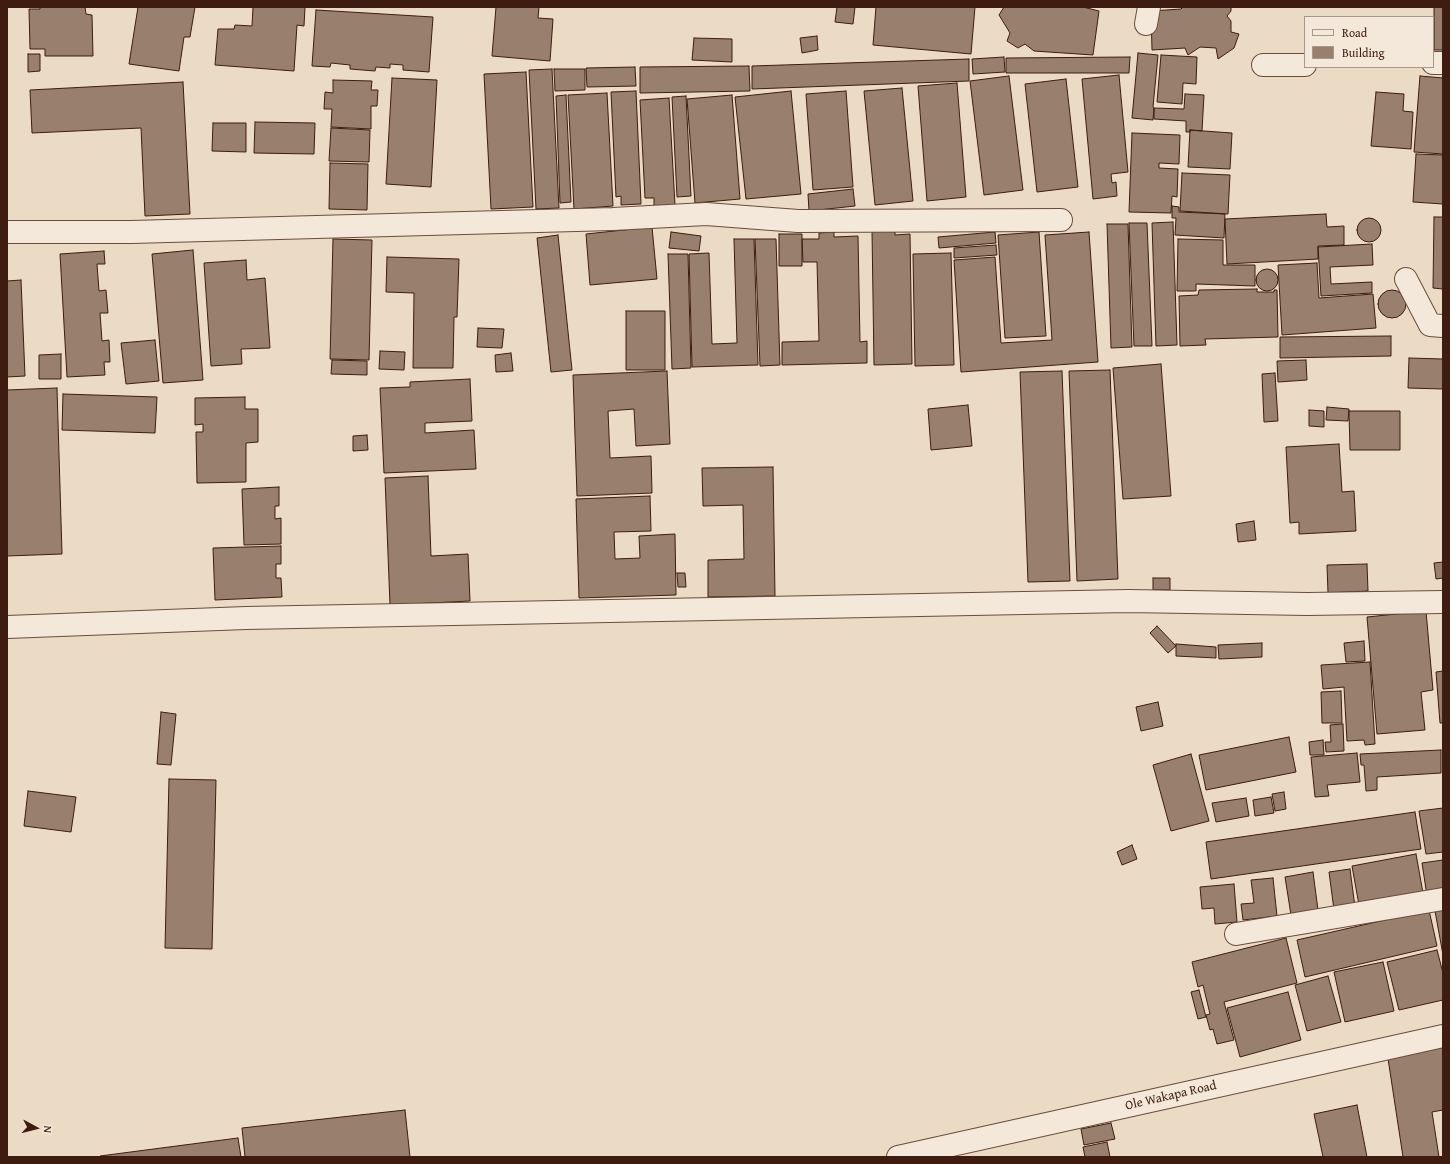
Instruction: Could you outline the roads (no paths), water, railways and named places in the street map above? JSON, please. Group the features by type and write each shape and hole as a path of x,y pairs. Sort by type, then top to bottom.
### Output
{"street":[{"path":"1263,65 1304,65"},
{"path":"7,232 131,232 613,219 706,214 798,221 1061,220"},
{"path":"1406,279 1430,325 1443,326"},
{"path":"7,627 246,618 1128,601 1307,604 1443,602"},
{"path":"1236,934 1443,899"},
{"name":"Ole Wakapa Road","path":"898,1157 1443,1036"}]}
